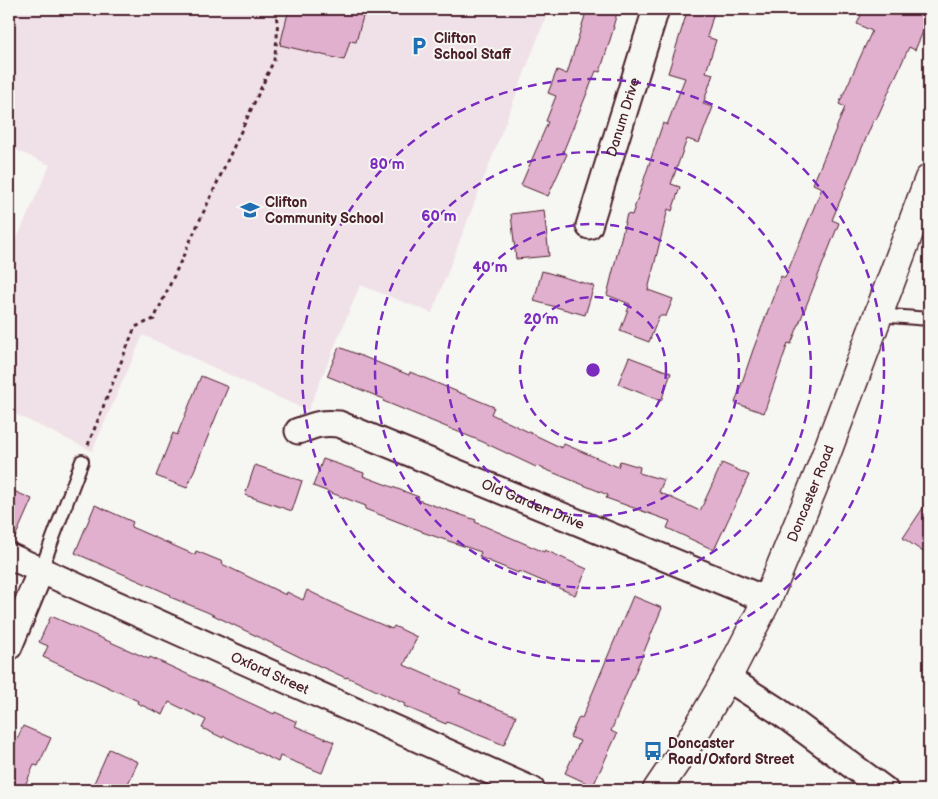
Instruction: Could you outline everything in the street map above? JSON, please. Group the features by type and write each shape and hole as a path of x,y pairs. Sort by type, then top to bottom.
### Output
{"street":[{"name":"Danum Drive","path":"589,226 656,9"},
{"name":"Doncaster Road","path":"657,790 692,738 727,678 767,600 821,468 929,179"},
{"name":"Old Garden Drive","path":"298,431 326,422 339,424 767,600"},
{"name":"Oxford Street","path":"9,556 532,790"},
{"path":"9,647 41,570"},
{"path":"727,678 776,710 885,790"}],"lane":[{"path":"878,315 929,319"},
{"path":"41,570 82,461"}],"path":[{"path":"82,461 136,327 154,319 274,60 277,38 276,14 273,9"}],"shaded area":[{"name":"Clifton Community School","path":"9,9 549,9 432,313 360,285 308,411 143,335 92,451 9,411 9,256 50,165 9,147"}],"building":[{"path":"289,9 365,9 356,42 350,41 344,60 280,45"},
{"path":"587,9 618,9 600,72 596,71 563,152 567,154 548,196 521,185 548,122 546,121 556,96 548,93 557,70 567,74"},
{"path":"688,9 715,9 707,37 716,40 706,72 713,74 703,104 713,107 699,143 687,139 671,184 680,187 672,211 668,209 648,290 673,299 666,316 659,316 649,342 620,331 630,304 607,295 627,214 632,215 663,123 667,125 685,78 668,73"},
{"path":"864,9 929,9 929,18 915,50 909,47 876,120 874,119 832,220 839,223 791,344 788,343 764,413 735,403 781,276 785,278 822,188 813,184 845,107 839,104 872,31 857,24"},
{"path":"544,210 549,256 516,259 511,214"},
{"path":"542,271 594,286 585,315 534,301"},
{"path":"339,347 409,375 410,372 494,407 491,414 562,448 564,444 618,467 620,461 640,467 639,473 664,480 659,492 700,511 722,463 749,475 714,550 667,528 670,521 606,498 608,495 536,467 483,442 327,376"},
{"path":"629,357 671,373 661,401 618,384"},
{"path":"201,376 228,387 187,488 156,476 173,433 177,435"},
{"path":"323,459 364,473 363,476 419,497 418,500 476,520 475,522 587,569 575,595 519,571 518,573 479,557 481,552 422,532 365,509 366,506 313,486"},
{"path":"255,465 302,481 292,511 245,495"},
{"path":"9,489 32,499 13,542 9,542"},
{"path":"929,499 929,556 903,538"},
{"path":"95,505 133,522 131,527 195,555 196,551 223,562 222,564 286,595 287,592 303,600 307,590 347,610 392,629 394,626 417,637 404,665 461,690 459,693 516,716 504,745 447,722 446,724 404,706 405,704 304,659 207,612 170,597 171,595 75,553"},
{"path":"633,596 662,608 611,731 617,734 593,786 565,773 580,741 570,737 579,717 582,718"},
{"path":"51,616 149,659 150,657 274,714 275,712 297,722 295,726 334,742 322,773 280,756 278,762 224,736 223,738 202,728 206,720 169,702 163,715 137,703 138,701 43,657 48,646 39,642"},
{"path":"23,726 51,738 38,766 34,765 23,790 9,790 9,757"},
{"path":"109,749 138,762 125,790 91,790"}],"place":[{"name":"Clifton School Staff","path":"419,46"},
{"name":"Clifton Community School","path":"250,210"},
{"name":"Doncaster Road/Oxford Street","path":"653,751"}]}
